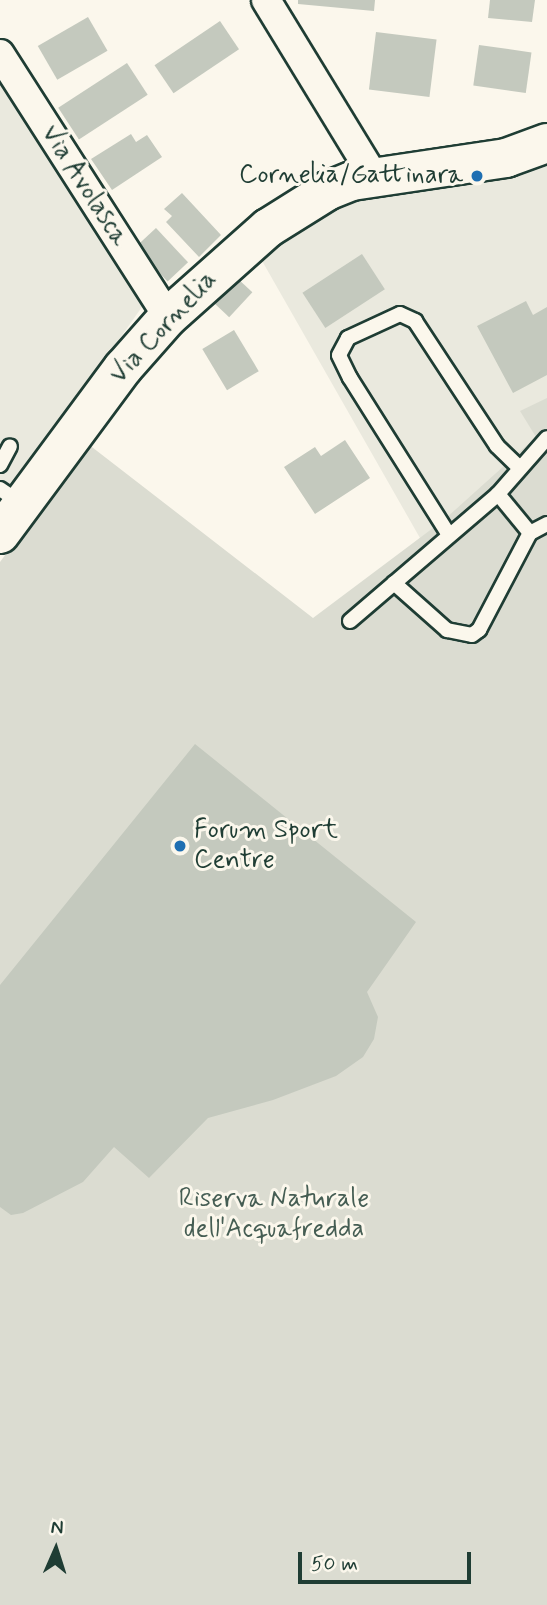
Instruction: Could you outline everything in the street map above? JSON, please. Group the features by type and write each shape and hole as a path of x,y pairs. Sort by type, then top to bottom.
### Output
{"street":[{"path":"266,0 374,177"},
{"name":"Via Avolasca","path":"0,54 168,317"},
{"name":"Via Cornelia","path":"0,534 11,496 123,368 168,317 268,228 327,191 374,177 506,158 546,145"}],"lane":[{"path":"449,535 349,378 339,355 348,338 400,314 415,321 497,446 519,467"},
{"path":"350,621 498,494 547,438"},
{"path":"0,465 10,446"},
{"path":"498,494 530,533"},
{"path":"394,583 447,630 471,635 479,630 530,533 547,524"}],"shaded area":[{"path":"0,73 144,304 0,509"},
{"path":"547,155 547,552 384,567 420,538 257,252 364,189"}],"green space":[{"name":"Riserva Naturale dell'Acquafredda","path":"547,398 547,1605 0,1605 0,562 88,444 313,618 445,519 536,437 520,411"}],"building":[{"path":"298,0 375,0 374,11 298,4"},
{"path":"490,0 535,0 532,22 488,18"},
{"path":"88,17 108,51 57,80 38,46"},
{"path":"220,21 239,49 174,93 155,65"},
{"path":"376,32 437,39 429,97 369,90"},
{"path":"479,45 531,52 526,93 473,86"},
{"path":"127,63 148,95 79,140 58,108"},
{"path":"131,134 136,142 147,135 162,157 112,190 91,159"},
{"path":"182,193 221,235 199,257 166,222 172,216 164,209"},
{"path":"156,228 188,262 168,281 136,247"},
{"path":"362,254 385,289 325,328 302,293"},
{"path":"237,278 252,292 229,317 214,303"},
{"path":"526,301 533,315 547,307 547,375 513,393 477,326"},
{"path":"234,330 259,371 227,390 202,349"},
{"path":"345,440 370,478 315,514 284,467 315,447 321,456"},
{"path":"195,744 416,922 367,992 378,1017 374,1039 363,1057 336,1076 273,1100 208,1118 149,1178 114,1147 83,1182 23,1213 11,1215 0,1207 0,985"}],"place":[{"name":"Cornelia/Gattinara","path":"477,176"},
{"name":"Forum Sport Centre","path":"180,846"}]}
